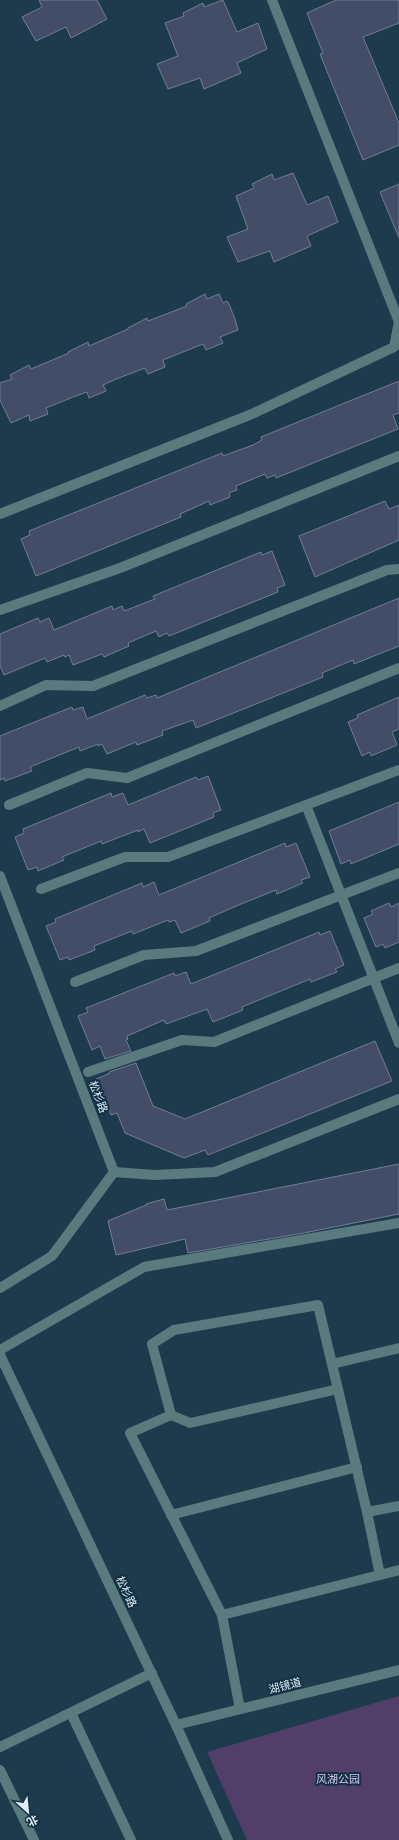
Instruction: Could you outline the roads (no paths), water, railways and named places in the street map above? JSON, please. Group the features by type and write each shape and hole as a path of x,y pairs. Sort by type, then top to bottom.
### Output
{"street":[{"path":"0,514 252,414 394,347 399,322 272,0"},
{"path":"0,610 120,568 399,456"},
{"path":"0,706 46,685 93,686 387,570 399,569"},
{"path":"9,805 87,773 127,778 399,668"},
{"path":"42,888 125,857 168,857 399,770"},
{"path":"306,805 399,1043"},
{"path":"75,982 144,955 196,951 399,873"},
{"name":"松杉路","path":"0,876 114,1172"},
{"path":"88,1072 182,1040 214,1042 399,968"},
{"path":"0,1288 52,1256 114,1172 155,1175 215,1172 399,1099"},
{"path":"0,1350 144,1267 399,1223"},
{"path":"171,1415 152,1344 174,1330 318,1305 357,1467 380,1575"},
{"path":"332,1364 399,1348"},
{"name":"松杉路","path":"0,1355 152,1673 228,1840"},
{"path":"240,1709 222,1615 130,1433 171,1415 190,1423 338,1389"},
{"path":"171,1515 357,1467"},
{"path":"367,1512 399,1506"},
{"path":"222,1615 399,1570"},
{"name":"湖镜道","path":"176,1725 399,1670"},
{"path":"0,1747 152,1673"},
{"path":"71,1713 131,1840"},
{"path":"0,1770 34,1840"}],"park label":[{"name":"风湖公园","path":"338,1779"}]}
